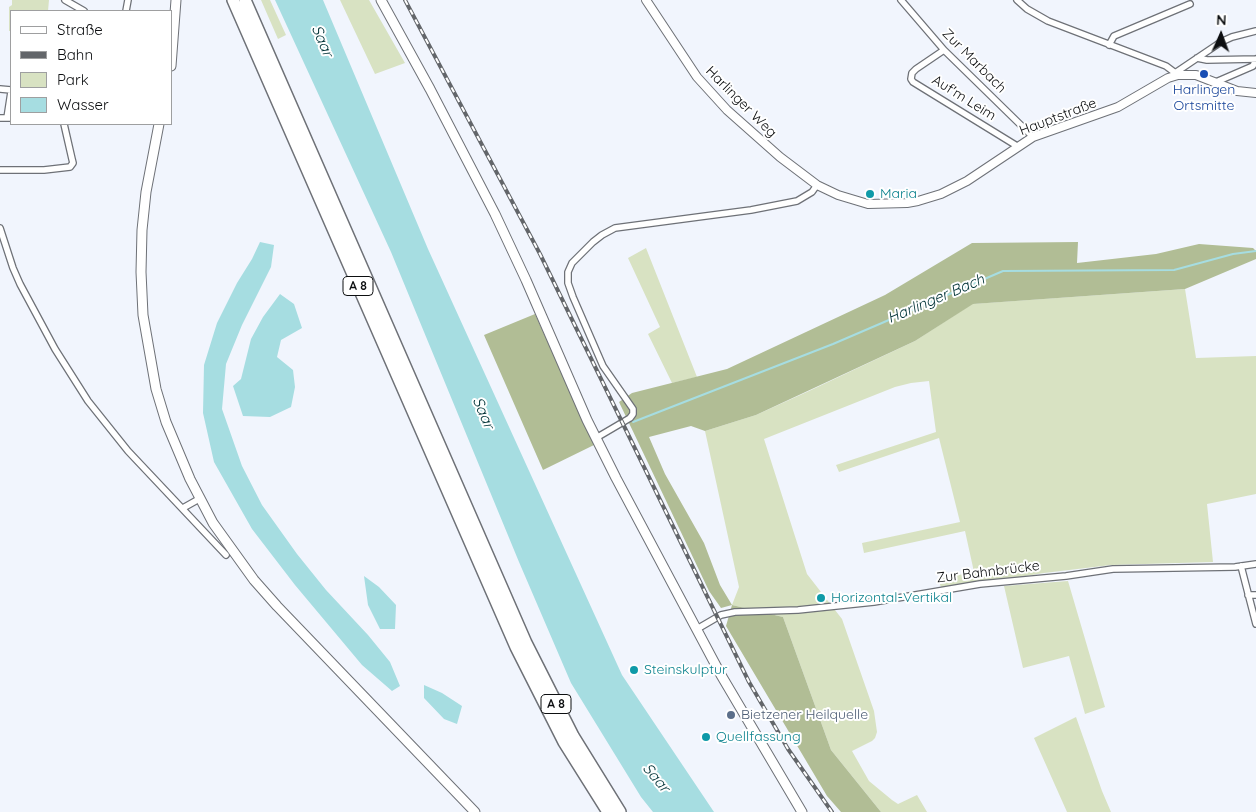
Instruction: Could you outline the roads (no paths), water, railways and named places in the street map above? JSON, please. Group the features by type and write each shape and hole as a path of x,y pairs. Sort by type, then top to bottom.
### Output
{"highway":[{"name":"A 8","path":"234,0 498,592 542,701 564,742 608,812"},
{"name":"A 8","path":"245,0 488,570"},
{"name":"A 8","path":"498,592 560,712 587,760 620,812"}],"main road":[{"path":"172,56 176,0"},
{"path":"381,0 495,214 596,438 741,711 802,812"},
{"path":"160,125 146,192 142,230 143,315 156,389 177,450 199,499 228,546 254,580 447,784 476,812"}],"street":[{"path":"65,0 82,10"},
{"name":"Harlinger Weg","path":"646,0 678,50 708,91 780,157 816,185"},
{"name":"Zur Marbach","path":"901,0 944,50 1033,137"},
{"path":"1017,0 1036,16 1166,66 1177,74 1221,42 1256,30"},
{"path":"1109,45 1114,36 1190,4"},
{"name":"Auf'm Leim","path":"944,50 912,73 911,79 913,82 1017,146"},
{"path":"1197,58 1207,60 1256,59 1253,66 1216,82"},
{"name":"Hauptstraße","path":"816,185 838,196 868,204 895,204 918,201 958,186 1033,137 1118,107 1177,74 1196,75 1237,92 1256,93"},
{"path":"6,118 10,96"},
{"path":"0,170 44,170 70,167 72,158 64,125"},
{"path":"596,438 630,418 633,414 633,409 603,366 573,297 568,283 568,272 572,263 593,242 615,228 751,210 797,201 812,192 816,185"},
{"path":"0,228 20,284 55,349 88,401 128,451 226,555"},
{"path":"183,508 199,499"},
{"name":"Zur Bahnbrücke","path":"697,629 721,616 735,612 798,610 874,602 980,584 1066,576 1113,569 1256,564"},
{"path":"1241,566 1256,624"},
{"path":"1248,595 1256,595"}],"water":[{"name":"Saar","path":"275,0 323,0 428,249 622,675 714,812 653,812 641,797 571,683 391,252"},
{"path":"260,242 274,245 271,267 242,325 226,364 222,409 242,466 262,505 297,554 326,590 390,662 400,686 392,691 362,665 295,585 252,529 214,462 203,413 204,365 217,323"},
{"path":"280,294 294,304 302,328 281,340 277,357 293,370 295,387 291,407 270,417 243,416 233,386 241,379 251,339 263,317"},
{"path":"364,576 379,587 396,605 395,629 380,629 368,605"},
{"path":"424,685 442,693 462,706 457,724 444,719 424,698"}],"waterway":[{"name":"Harlinger Bach","path":"633,422 833,344 1003,271 1174,270 1233,254 1256,251"}],"railway":[{"path":"405,0 540,254 749,682 788,749 832,812"}],"place":[{"name":"Harlingen Ortsmitte","path":"1204,74"},
{"name":"Maria","path":"870,194"},
{"name":"Horizontal-Vertikal","path":"821,598"},
{"name":"Steinskulptur","path":"634,670"},
{"name":"Bietzener Heilquelle","path":"731,715"},
{"name":"Quellfassung","path":"706,737"}]}
